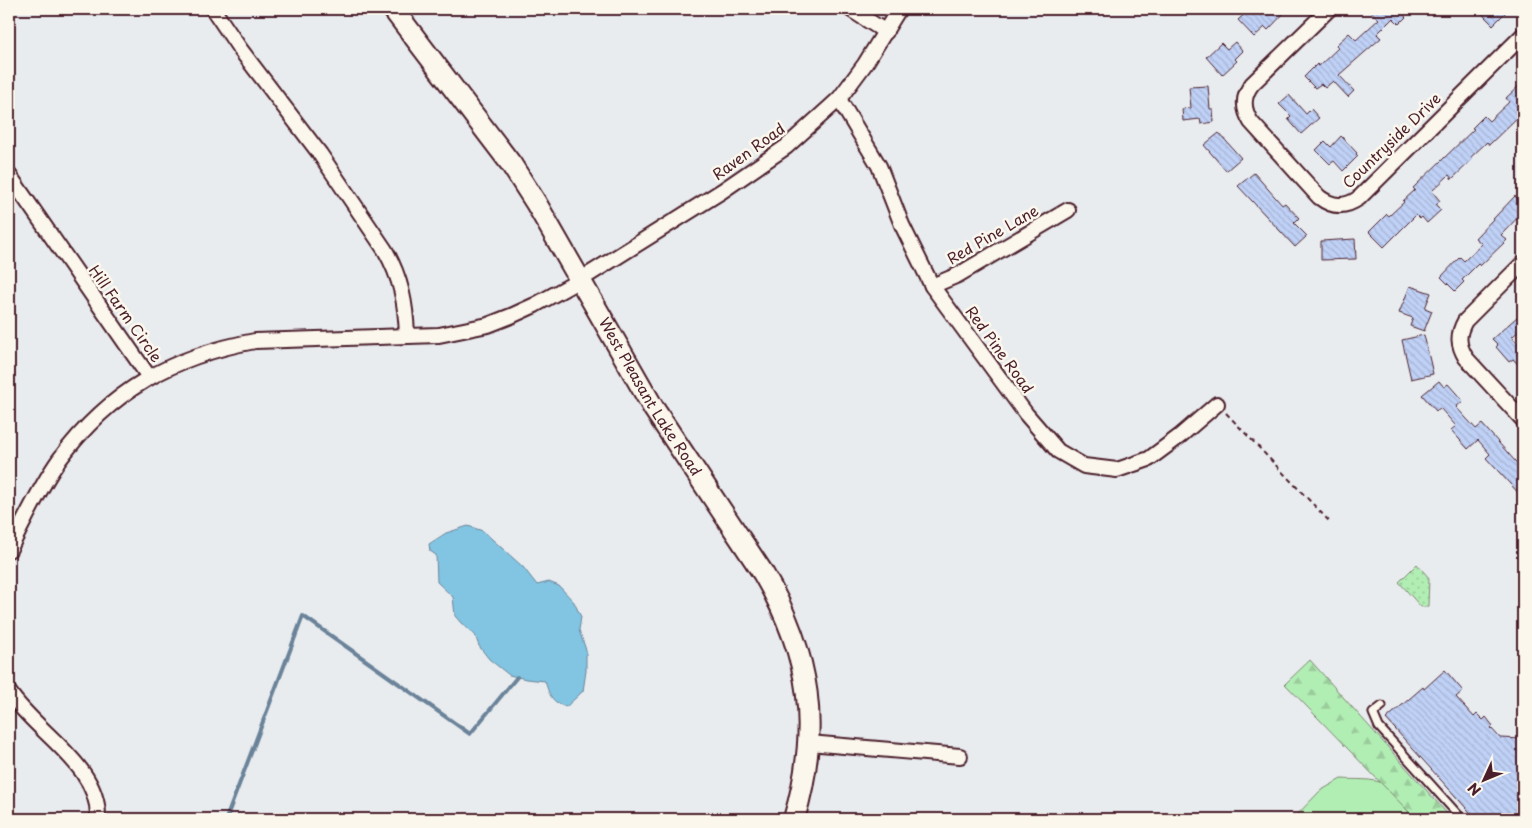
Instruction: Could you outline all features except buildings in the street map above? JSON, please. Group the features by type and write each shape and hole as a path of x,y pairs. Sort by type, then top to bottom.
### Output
{"street":[{"path":"213,9 240,49 320,154 385,250 401,285 405,303 407,336"},
{"name":"West Pleasant Lake Road","path":"393,9 511,164 536,203 654,409 764,573 778,599 800,654 806,682 809,712 809,743 803,786 794,819"},
{"path":"850,9 886,32"},
{"name":"Raven Road","path":"580,280 722,191 786,147 838,99 865,64 899,9"},
{"name":"Countryside Drive","path":"1329,9 1250,87 1244,103 1246,114 1251,122 1319,197 1334,205 1344,205 1358,198 1523,35"},
{"name":"Red Pine Road","path":"838,99 878,166 902,225 932,286 1026,414 1058,451 1084,466 1117,470 1149,459 1180,436 1217,404"},
{"name":"Hill Farm Circle","path":"9,175 149,377 200,354 227,346 255,341 439,335 488,325 517,314 580,280"},
{"name":"Red Pine Lane","path":"932,286 958,275 1068,210"},
{"path":"1523,263 1465,322 1460,329 1459,338 1461,350 1466,358 1523,420"},
{"path":"9,550 43,487 58,462 76,438 96,417 149,377"},
{"path":"9,692 28,716 83,772 96,800 98,819"},
{"path":"809,743 960,756"}],"lane":[{"path":"1382,706 1374,714 1379,727 1462,819"}],"path":[{"path":"1217,404 1329,521"}],"green space":[{"path":"1417,564 1429,578 1428,606 1421,607 1399,582"},
{"path":"1310,660 1452,819 1411,819 1412,815 1285,684"},
{"path":"1341,779 1369,780 1385,784 1397,795 1412,819 1293,819 1320,791"}],"water":[{"path":"468,526 483,531 523,567 537,585 549,582 559,586 574,602 581,617 579,630 586,650 586,671 583,691 566,707 557,703 551,697 545,681 509,675 489,659 479,646 475,635 455,616 453,597 437,582 436,555 430,551 429,544 446,533"}],"waterway":[{"path":"226,819 303,616 470,734 517,677"}]}
